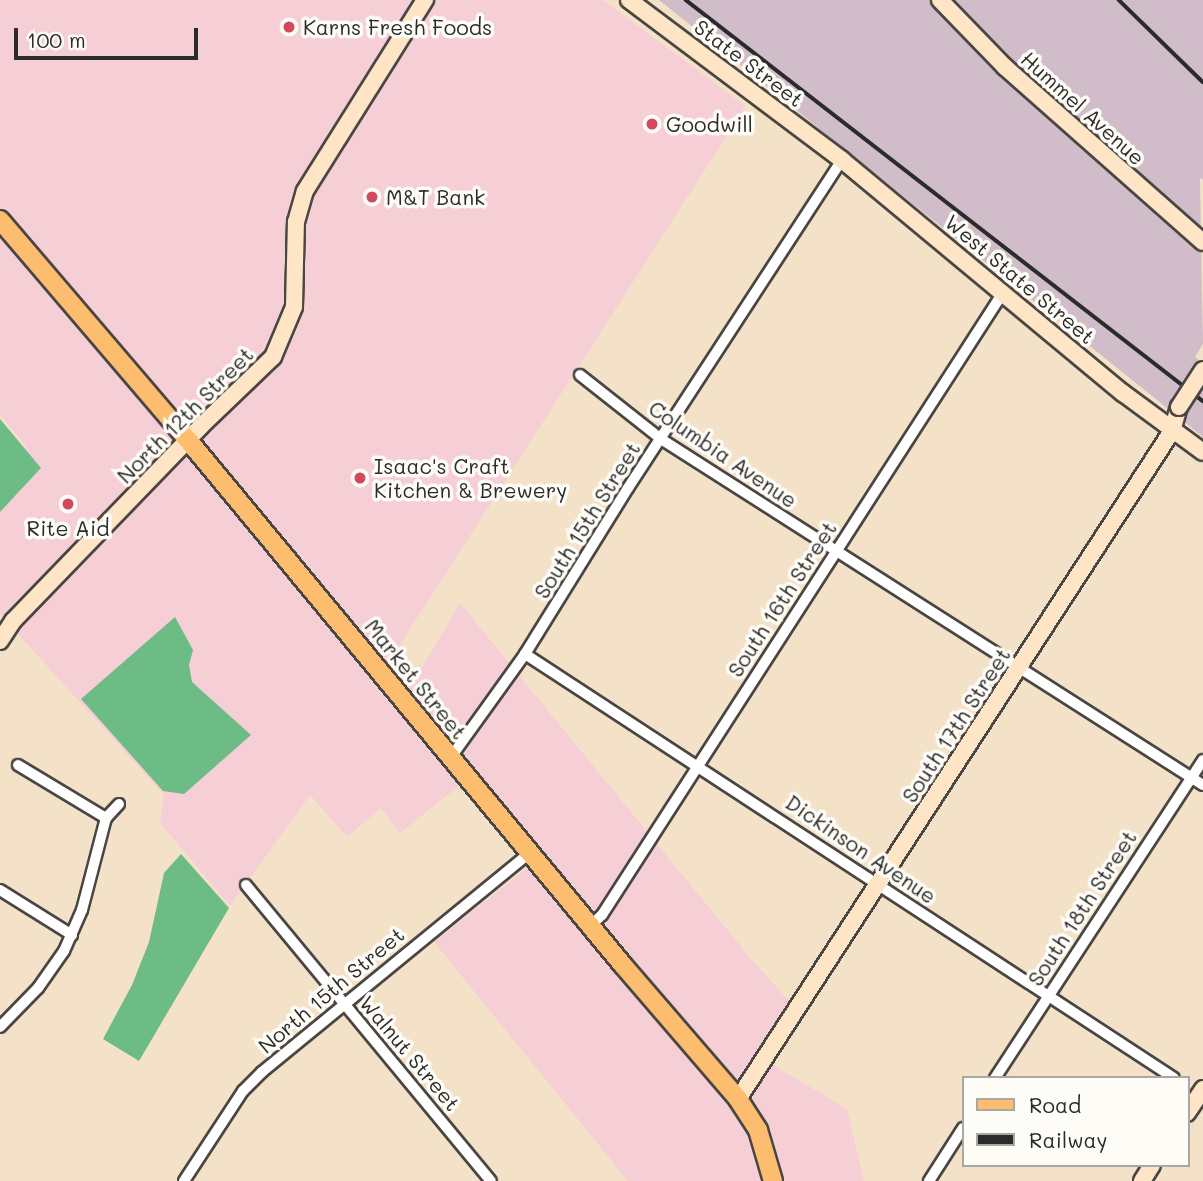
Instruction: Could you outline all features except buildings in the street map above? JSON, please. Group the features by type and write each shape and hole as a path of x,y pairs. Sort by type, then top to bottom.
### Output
{"main road":[{"name":"North 12th Street","path":"0,640 13,621 188,440 266,365 283,340 294,307 296,222 304,191 425,0"},
{"name":"State Street","path":"629,0 811,135"},
{"name":"Hummel Avenue","path":"940,0 1005,67 1203,242"},
{"name":"West State Street","path":"811,135 1172,430 1203,452"},
{"name":"Market Street","path":"0,220 188,440 590,926 738,1099 758,1130 773,1181"},
{"name":"South 17th Street","path":"738,1099 1172,430 1179,407 1203,370"},
{"path":"1189,1109 1198,1092"}],"street":[{"name":"South 15th Street","path":"452,757 525,654 842,160"},
{"name":"South 16th Street","path":"590,926 602,915 1004,292"},
{"name":"Columbia Avenue","path":"580,375 661,439 834,552 1203,785"},
{"name":"Dickinson Avenue","path":"525,654 1171,1076"},
{"name":"South 18th Street","path":"996,1076 1203,760"},
{"path":"18,765 106,818"},
{"path":"0,1027 38,988 72,935 82,910 106,818 120,804"},
{"name":"North 15th Street","path":"184,1181 243,1091 530,853"},
{"name":"Walnut Street","path":"246,885 491,1181"},
{"path":"0,890 72,935"},
{"path":"929,1181 962,1130"}],"shaded area":[{"path":"0,0 603,0 746,106 376,682 460,785 400,833 381,808 347,837 310,795 230,906 160,823 164,795 0,614 0,486 26,446 0,415"},
{"path":"659,0 1203,0 1203,180 1200,178 1203,344 1195,357 1203,363 1203,437"},
{"path":"460,603 752,960 791,1003 755,1054 847,1109 864,1181 628,1181 434,942 543,855 409,690"}],"green space":[{"path":"0,419 41,468 0,512"},
{"path":"175,617 193,650 189,665 192,682 251,735 184,794 163,791 81,699"},
{"path":"181,854 229,908 139,1061 103,1039 132,985 149,942 164,873"}],"railway":[{"path":"686,0 1203,401"},
{"path":"1119,0 1203,82"}],"place":[{"name":"Karns Fresh Foods","path":"289,27"},
{"name":"Goodwill","path":"652,124"},
{"name":"M&T Bank","path":"372,197"},
{"name":"Isaac's Craft Kitchen & Brewery","path":"360,478"},
{"name":"Rite Aid","path":"68,504"}]}
